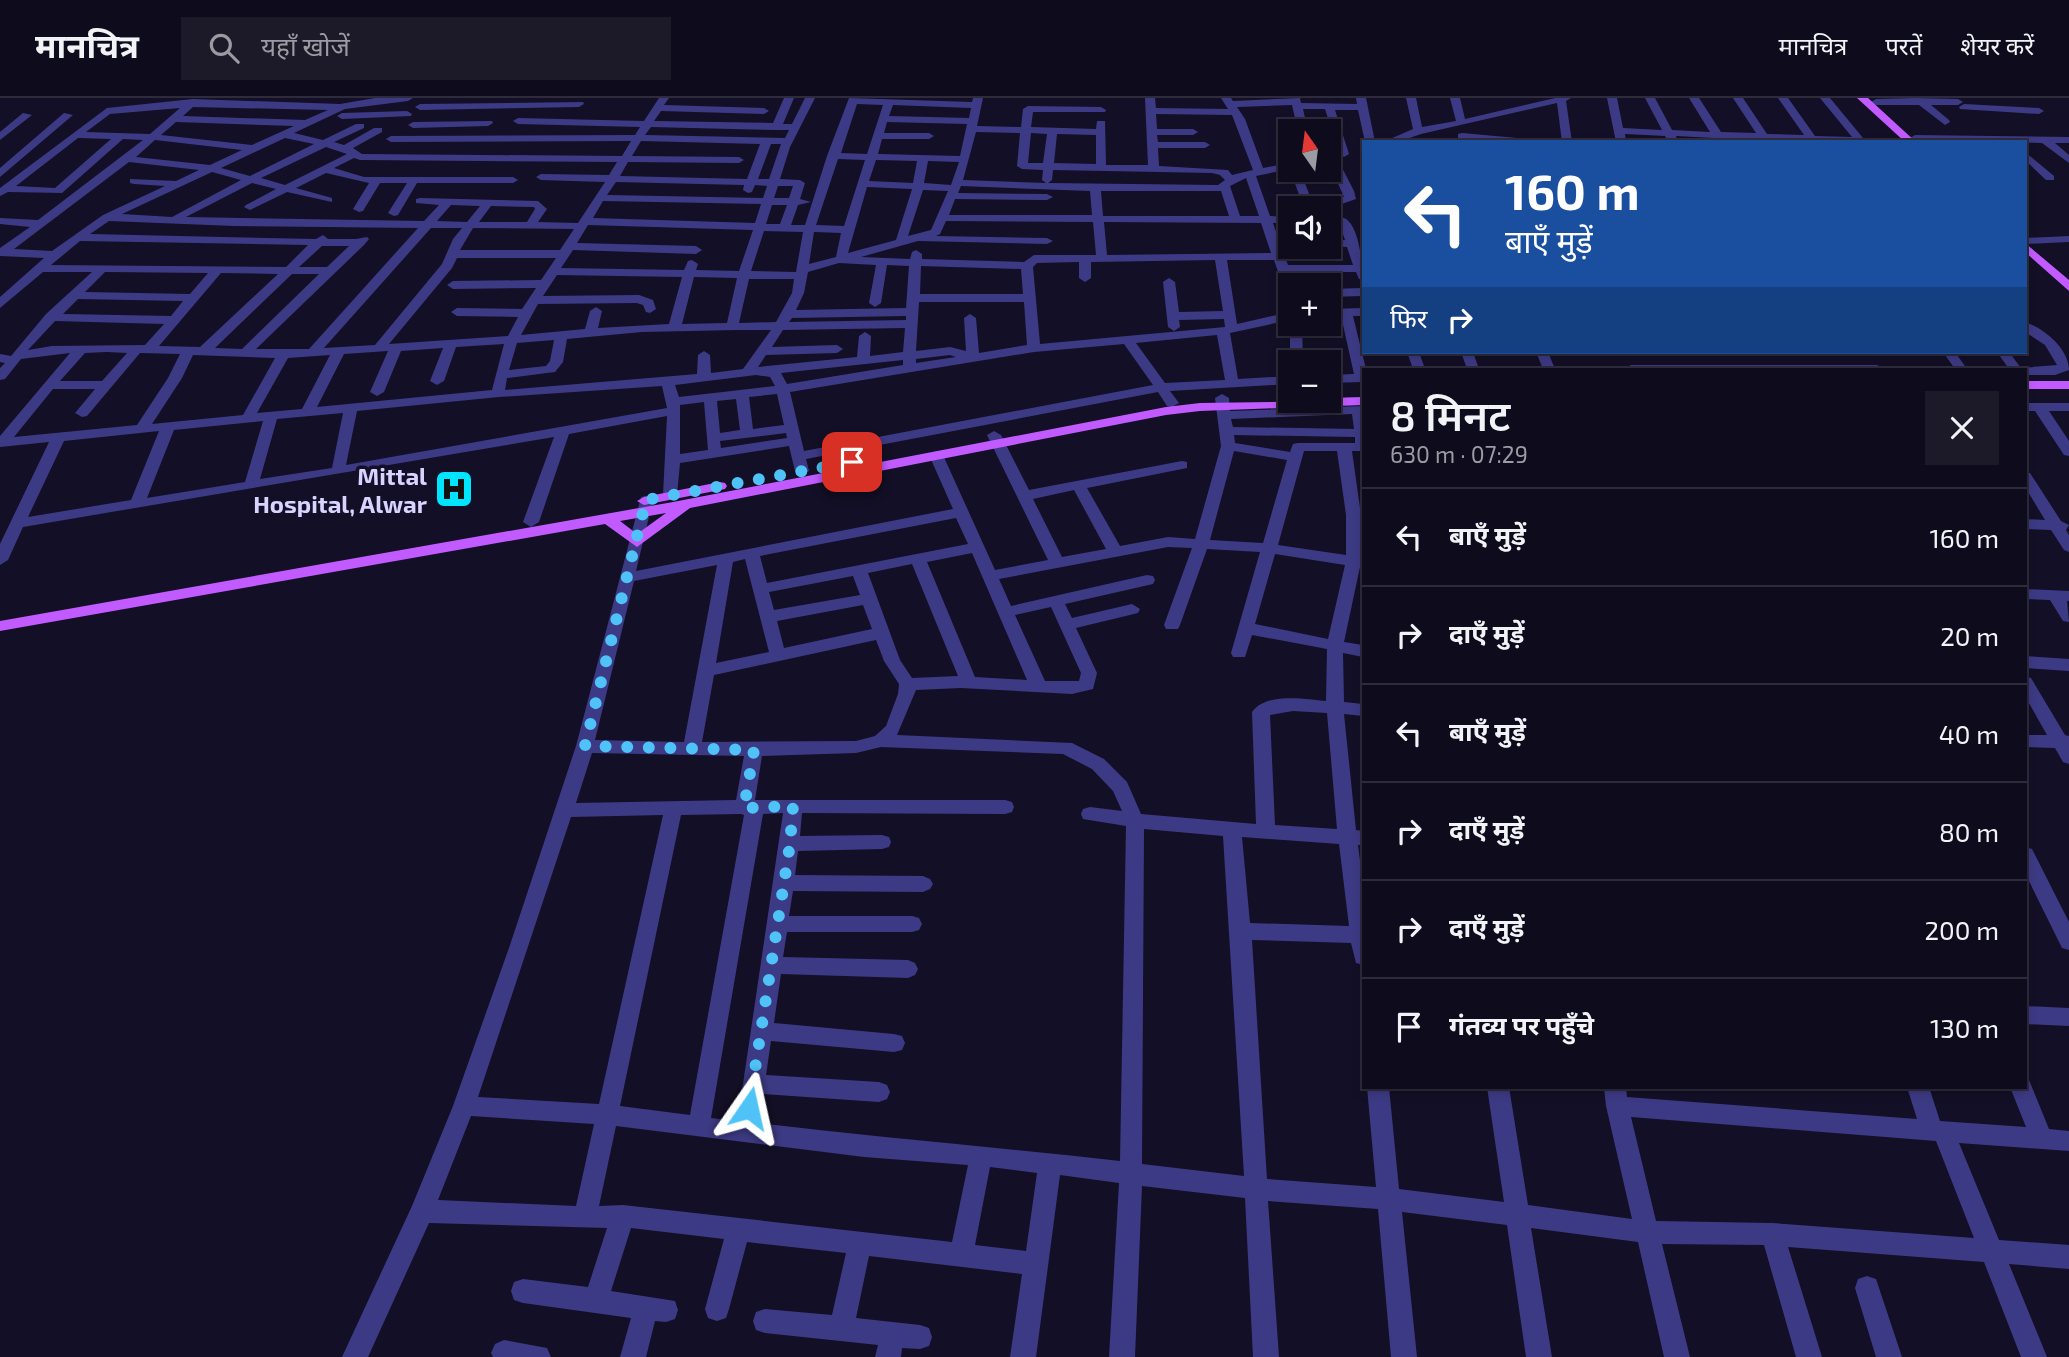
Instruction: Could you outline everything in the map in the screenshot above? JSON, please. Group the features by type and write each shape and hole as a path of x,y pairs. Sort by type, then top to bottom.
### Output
{"main road":[{"path":"1862,98 1914,140"},
{"path":"1874,100 1914,140"},
{"path":"2027,242 2069,277"},
{"path":"2027,242 2069,287"},
{"path":"2027,384 2069,385"},
{"path":"1341,394 1362,393"},
{"path":"2027,393 2069,393"},
{"path":"0,626 607,518 645,507 670,495 797,449 997,439 1166,411 1278,398"},
{"path":"0,615 260,572 531,522 645,507 686,505 936,455 997,439 1172,403 1361,407"},
{"path":"607,518 636,542 686,505"}],"street":[{"path":"3,191 107,111 194,101 349,103 408,98"},
{"path":"751,110 757,98"},
{"path":"776,127 789,98"},
{"path":"732,328 744,275 767,202 788,141 810,98"},
{"path":"1150,98 1154,169"},
{"path":"1411,98 1418,131"},
{"path":"1455,98 1461,122"},
{"path":"1505,98 1513,130"},
{"path":"1448,125 1464,139 1513,130 1554,99 1566,98"},
{"path":"1612,98 1620,136 1813,140"},
{"path":"1650,98 1672,138"},
{"path":"1694,98 1720,139"},
{"path":"1738,98 1766,139"},
{"path":"1783,98 1813,140"},
{"path":"1825,98 1860,140"},
{"path":"1554,99 1566,140"},
{"path":"551,271 688,275 801,273 936,232 965,159 977,102 853,100 809,230 801,273 799,293 788,314 747,373"},
{"path":"841,260 889,100"},
{"path":"1874,100 1958,102 2039,111"},
{"path":"1919,100 1945,122"},
{"path":"2,252 127,159 194,101"},
{"path":"313,352 402,251 454,202 473,179 498,133 513,126 509,101"},
{"path":"538,122 552,101"},
{"path":"420,107 462,102 581,101"},
{"path":"566,122 581,101"},
{"path":"1958,102 1978,118"},
{"path":"0,304 76,237 107,217 349,103"},
{"path":"499,393 498,388 512,340 526,313 564,250 661,103 764,111"},
{"path":"1151,111 1231,104 1362,103 1369,140"},
{"path":"1101,169 1101,104 1074,109 1030,108 1022,166 1049,168 1101,169 1184,169 1218,170 1228,184 1236,220"},
{"path":"1231,104 1255,173 1265,220 1285,273"},
{"path":"1336,104 1347,153 1350,195 1350,199 1341,201"},
{"path":"1074,109 1074,131"},
{"path":"2008,109 2023,123"},
{"path":"321,116 407,114"},
{"path":"0,137 27,115"},
{"path":"3,170 68,115"},
{"path":"413,125 488,123 498,117 538,122 797,127"},
{"path":"174,119 306,123"},
{"path":"884,119 1026,131 1100,132"},
{"path":"1393,140 1418,131 1461,122 1513,130"},
{"path":"488,123 498,133"},
{"path":"173,220 194,207 360,126"},
{"path":"710,140 718,126"},
{"path":"747,140 753,127"},
{"path":"250,208 324,169 377,130"},
{"path":"1047,191 1052,131"},
{"path":"1152,132 1192,132"},
{"path":"391,139 498,133 638,139 788,141"},
{"path":"283,134 366,157 738,160"},
{"path":"76,135 153,136 252,148"},
{"path":"3,191 54,192 122,135"},
{"path":"879,136 929,136"},
{"path":"2027,140 2069,139"},
{"path":"2045,140 2069,160"},
{"path":"736,227 767,141"},
{"path":"1153,145 1205,145"},
{"path":"832,156 965,159"},
{"path":"2027,157 2050,178"},
{"path":"554,158 538,182 611,178 800,183 784,229"},
{"path":"127,159 210,168 328,200"},
{"path":"900,244 919,187 923,159"},
{"path":"87,167 114,169"},
{"path":"943,218 1098,219 1164,204 1192,188 1228,184 1255,173 1278,168"},
{"path":"3,170 32,169"},
{"path":"324,169 355,179 376,181 513,180"},
{"path":"1184,169 1192,188"},
{"path":"394,213 414,180"},
{"path":"134,181 175,184"},
{"path":"359,209 376,181"},
{"path":"864,184 1047,191 1095,188 1236,220 1278,220"},
{"path":"1095,188 1102,259"},
{"path":"1350,195 1362,197"},
{"path":"598,198 817,202"},
{"path":"420,201 538,204 541,209 531,225"},
{"path":"379,348 448,265 459,239 488,203"},
{"path":"107,217 234,223 429,226 582,223 848,230"},
{"path":"0,221 42,224"},
{"path":"217,240 234,223"},
{"path":"1034,348 1028,298 1027,266 1031,260 1221,258 1361,268 1345,224 1341,223"},
{"path":"245,353 284,296 289,269 337,224"},
{"path":"204,351 284,296 331,271 377,225"},
{"path":"76,237 360,243"},
{"path":"918,239 1046,241"},
{"path":"909,370 910,324 918,239"},
{"path":"2027,241 2069,239"},
{"path":"1341,244 1353,244"},
{"path":"453,254 697,247 674,328"},
{"path":"2,252 55,255"},
{"path":"1221,258 1229,315 1227,330 1232,383"},
{"path":"1085,259 1085,278"},
{"path":"841,260 1027,266"},
{"path":"875,303 882,262"},
{"path":"41,268 331,271"},
{"path":"0,376 10,358 103,268"},
{"path":"82,413 174,320 219,268"},
{"path":"1169,282 1175,337"},
{"path":"453,285 542,285"},
{"path":"0,287 18,288"},
{"path":"1341,293 1362,292"},
{"path":"73,295 193,298"},
{"path":"912,298 1028,298"},
{"path":"534,300 639,299 647,300 650,309"},
{"path":"590,333 596,311"},
{"path":"457,312 526,313"},
{"path":"1341,312 1362,312"},
{"path":"1341,379 1362,378 1346,312"},
{"path":"788,314 839,338 863,359"},
{"path":"1172,316 1229,315"},
{"path":"50,317 174,320"},
{"path":"969,359 970,318"},
{"path":"18,523 564,431 710,397 909,370 1034,348 1175,337 1227,330 1278,319"},
{"path":"10,358 81,349 284,354 674,328 732,328 839,338 865,336 910,324"},
{"path":"761,351 910,324"},
{"path":"2027,330 2050,342 2064,367 2055,371 2027,371"},
{"path":"502,375 550,369 556,362 561,336"},
{"path":"863,359 865,336"},
{"path":"1,443 499,393 667,382 767,371 839,338"},
{"path":"1129,342 1172,403"},
{"path":"437,381 451,343"},
{"path":"377,392 397,346"},
{"path":"1,443 81,349"},
{"path":"142,429 154,406 185,363 187,351"},
{"path":"307,413 339,351"},
{"path":"863,359 885,351 909,354 957,351 969,359"},
{"path":"247,419 284,354"},
{"path":"704,355 704,378"},
{"path":"767,371 779,378 797,449"},
{"path":"714,446 797,449 1163,387 1278,381"},
{"path":"667,382 673,406 670,495"},
{"path":"50,385 106,386"},
{"path":"741,393 747,433"},
{"path":"710,397 714,446"},
{"path":"1172,625 1201,543 1227,439 1222,406"},
{"path":"1361,407 1362,442"},
{"path":"2027,407 2069,407"},
{"path":"2040,408 2069,452"},
{"path":"338,471 351,409"},
{"path":"251,485 271,417"},
{"path":"137,504 168,427"},
{"path":"531,522 564,431"},
{"path":"671,460 747,433 797,449"},
{"path":"1227,439 1360,433"},
{"path":"0,560 58,438"},
{"path":"997,439 1057,563"},
{"path":"1227,439 1295,457"},
{"path":"1239,653 1298,447 1362,447"},
{"path":"1241,931 1362,935 1355,837 1335,709 1335,646 1358,563 1358,514 1344,449"},
{"path":"936,455 1038,687"},
{"path":"1023,496 1182,466"},
{"path":"2027,479 2063,526 2069,547"},
{"path":"1078,485 1114,550"},
{"path":"355,1357 422,1211 464,1106 565,810 585,746 645,507"},
{"path":"629,577 962,512"},
{"path":"2027,524 2063,526"},
{"path":"990,576 1168,541 1269,548 1358,563"},
{"path":"760,589 977,547"},
{"path":"751,553 778,655"},
{"path":"692,749 726,558"},
{"path":"918,559 969,682"},
{"path":"859,571 896,670 907,684 907,694 893,729 881,741"},
{"path":"1006,612 1147,580"},
{"path":"2027,594 2062,596 2069,617"},
{"path":"767,617 868,599"},
{"path":"907,684 969,682 1072,688 1087,685 1090,681 1089,673 1056,601"},
{"path":"1066,625 1132,609"},
{"path":"1246,628 1362,651"},
{"path":"706,671 881,634"},
{"path":"2027,663 2069,665"},
{"path":"2027,685 2066,747"},
{"path":"1266,830 1261,712 1274,705 1362,710"},
{"path":"585,746 754,750 856,747 881,741 1066,748 1098,764 1121,787 1135,821 1131,1172 1122,1357"},
{"path":"2027,741 2066,747"},
{"path":"699,1125 750,807 754,750"},
{"path":"565,810 793,806 1005,807"},
{"path":"744,1131 762,1031 790,844 793,806"},
{"path":"585,1218 673,810"},
{"path":"1090,814 1232,830 1355,837"},
{"path":"1232,830 1258,1189 1266,1357"},
{"path":"790,844 882,842"},
{"path":"2027,858 2069,942"},
{"path":"784,883 923,884"},
{"path":"778,924 912,924"},
{"path":"770,965 908,969"},
{"path":"2027,1015 2069,1017"},
{"path":"762,1031 894,1043"},
{"path":"754,1084 879,1092"},
{"path":"1378,1089 1404,1357"},
{"path":"1497,1089 1539,1357"},
{"path":"1918,1089 1991,1250 2034,1357"},
{"path":"2022,1089 2042,1139"},
{"path":"1677,1357 1616,1097 1938,1133 2069,1141"},
{"path":"464,1106 609,1115 877,1148 981,1155 1258,1189 1389,1199 1648,1232 1772,1234 2069,1257"},
{"path":"961,1255 981,1155"},
{"path":"1023,1357 1050,1162"},
{"path":"422,1211 585,1218 623,1216 1036,1264"},
{"path":"596,1301 623,1216"},
{"path":"717,1310 738,1230"},
{"path":"1772,1234 1809,1357"},
{"path":"841,1329 860,1244"},
{"path":"1867,1288 1889,1357"},
{"path":"523,1291 656,1309 633,1357"},
{"path":"765,1321 841,1329 890,1346 920,1337"},
{"path":"504,1353 538,1357"}],"place":[{"name":"Mittal Hospital, Alwar","path":"454,489"}],"route":[{"path":"749,1108 790,844 793,806 744,808 754,750 585,746 646,500 852,462"}]}
